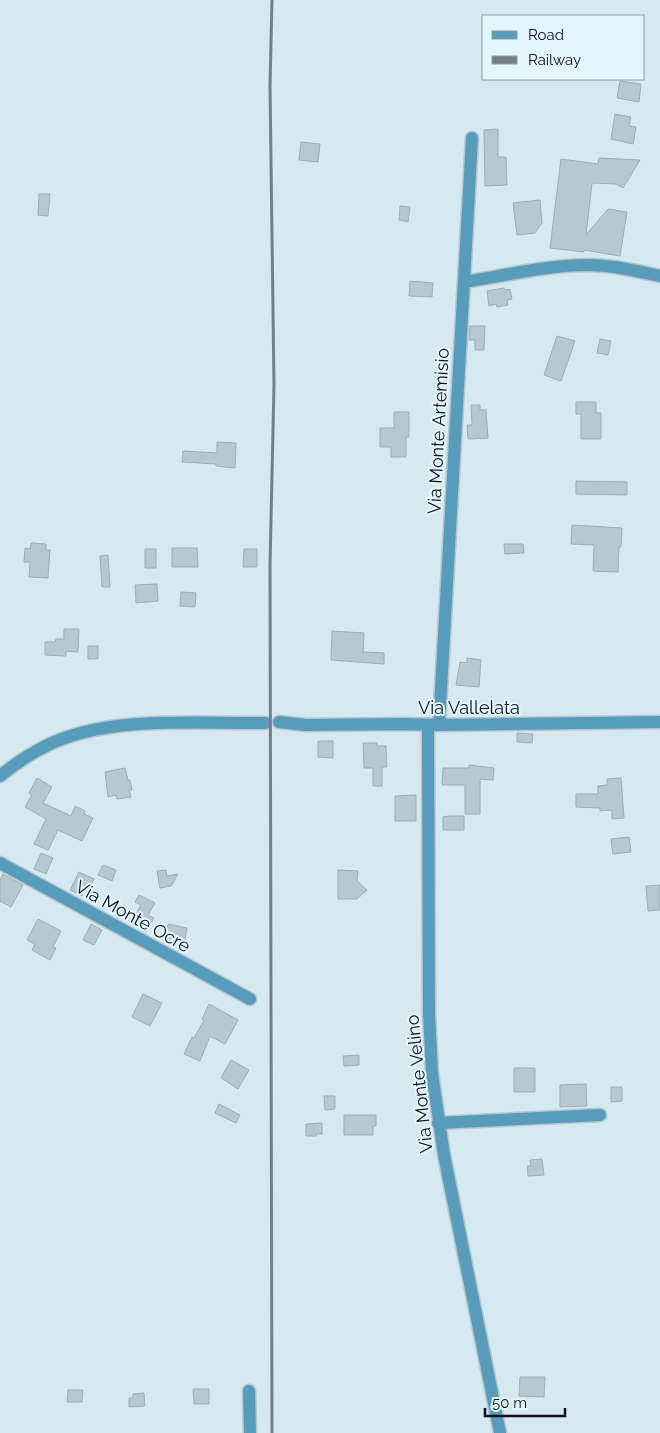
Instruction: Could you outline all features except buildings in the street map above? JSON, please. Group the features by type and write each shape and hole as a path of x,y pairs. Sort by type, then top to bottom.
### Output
{"street":[{"name":"Via Monte Artemisio","path":"434,726 472,138"},
{"path":"464,282 581,265 614,267 660,276"},
{"name":"Via Vallelata","path":"279,722 306,725 404,724 434,726 660,722"},
{"path":"0,776 48,745 87,731 137,724 265,723"},
{"name":"Via Monte Velino","path":"434,726 429,1028 433,1081 438,1123 500,1433"},
{"name":"Via Monte Ocre","path":"0,863 250,999"},
{"path":"438,1123 600,1115"},
{"path":"249,1391 250,1433"}],"railway":[{"path":"272,0 270,86 274,385 270,565 272,1433"}]}
